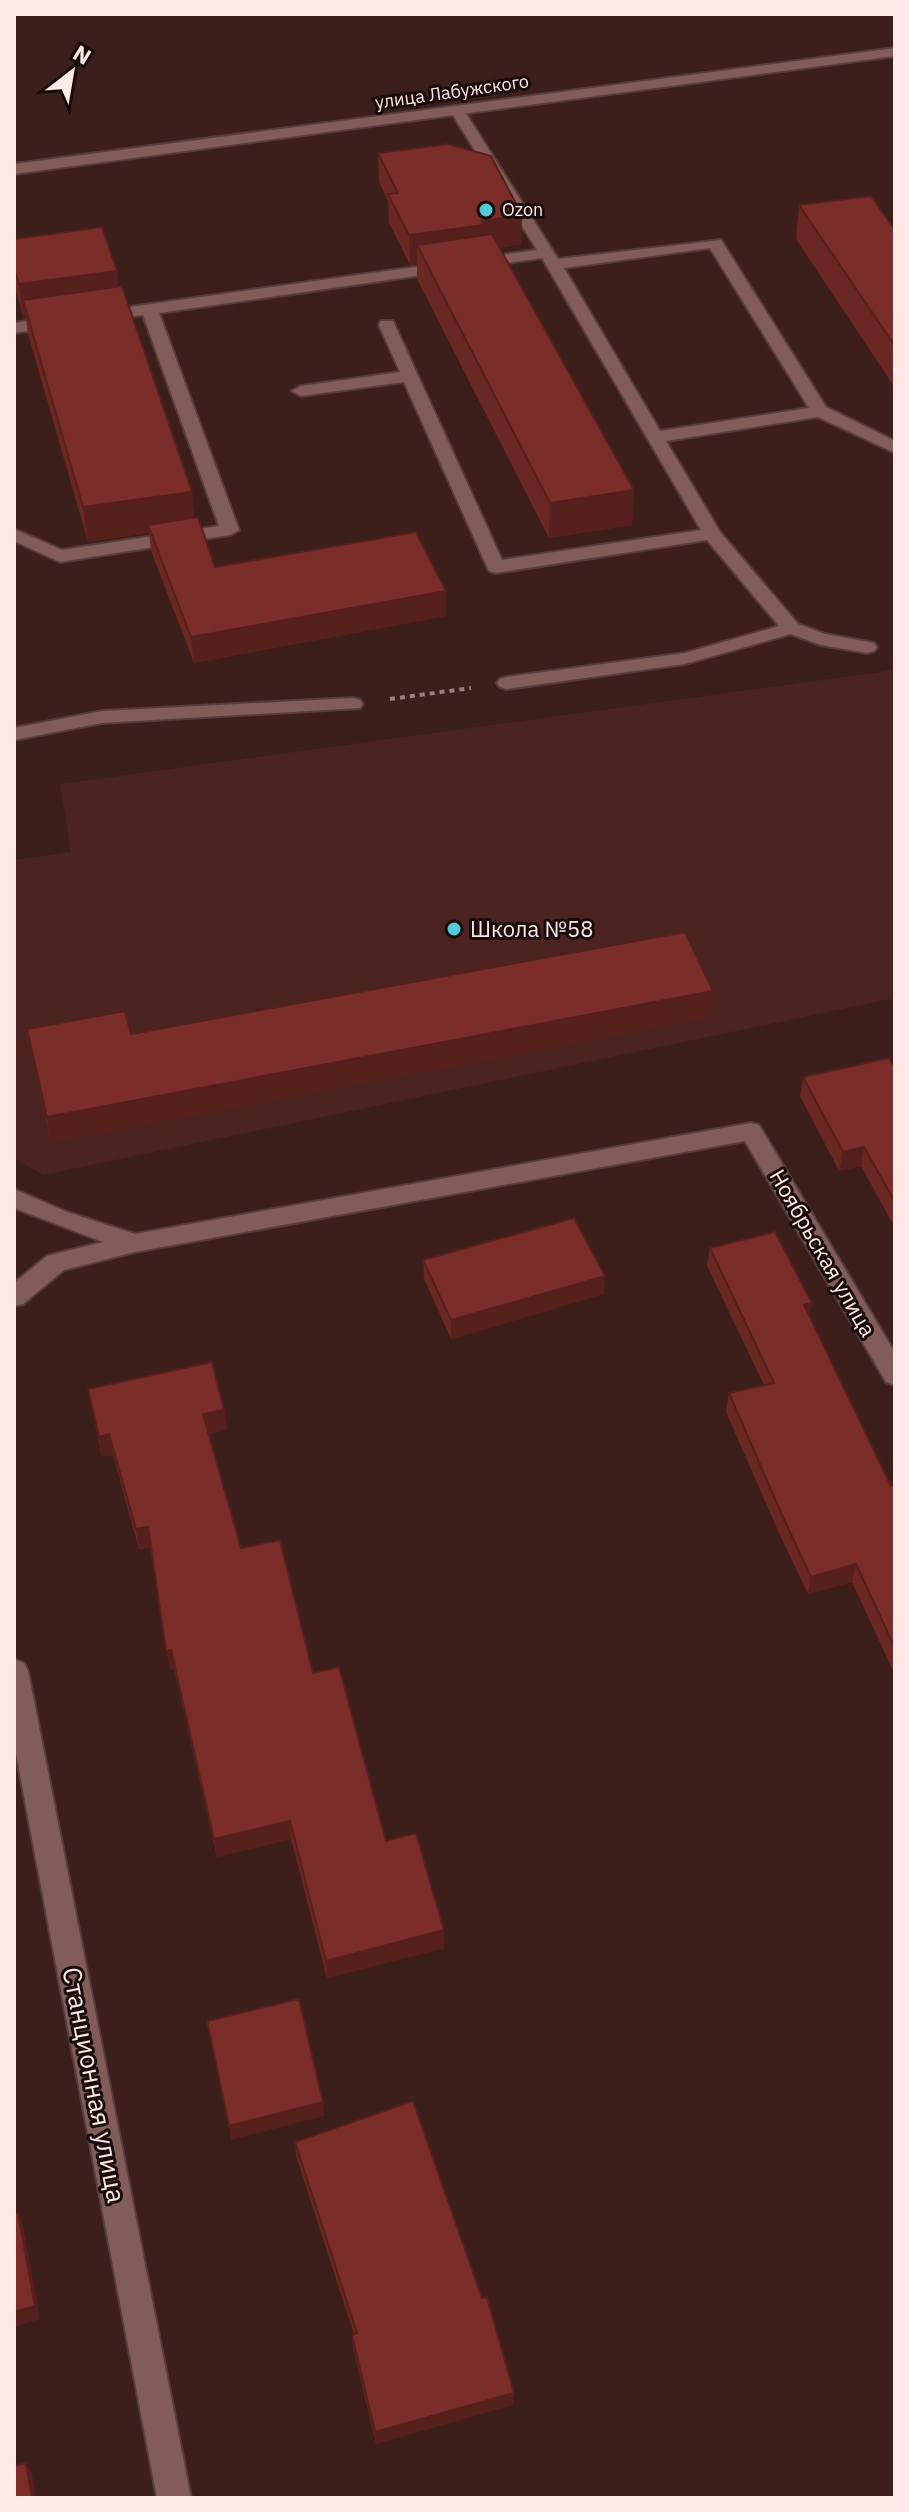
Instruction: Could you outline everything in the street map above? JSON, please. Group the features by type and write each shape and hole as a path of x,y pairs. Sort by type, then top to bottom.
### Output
{"street":[{"name":"улица Лабужского","path":"14,169 895,52"},
{"path":"458,112 658,437 712,534 791,628 821,639 867,647"},
{"path":"14,328 149,308 550,259 715,243 820,411 895,448"},
{"path":"14,534 60,556 230,530 149,308"},
{"path":"387,325 496,567 712,534"},
{"path":"301,391 408,376"},
{"path":"658,437 820,411"},
{"path":"507,683 670,664 741,647 791,628"},
{"path":"14,734 102,717 353,704"},
{"name":"Ноябрьская улица","path":"135,1243 751,1131 895,1375"},
{"path":"14,1198 59,1218 135,1243"},
{"path":"14,1297 56,1263 135,1243"},
{"name":"Станционная улица","path":"14,1671 174,2498"}],"path":[{"path":"353,704 507,683"}],"shaded area":[{"name":"Школа №58","path":"895,670 895,998 43,1175 14,1158 14,860 71,852 60,784"}],"building":[{"path":"448,144 491,156 522,215 482,221 484,225 409,235 388,194 398,193 378,153"},
{"path":"871,196 895,230 895,346 799,205"},
{"path":"102,227 117,271 19,284 14,268 14,239"},
{"path":"492,234 634,490 550,503 417,245"},
{"path":"122,286 192,492 83,507 23,300"},
{"path":"198,517 215,567 416,532 446,591 191,637 148,525"},
{"path":"685,932 713,991 47,1117 27,1029 125,1011 131,1034"},
{"path":"889,1058 895,1068 895,1202 864,1147 843,1152 803,1077"},
{"path":"574,1218 605,1276 451,1320 423,1260"},
{"path":"775,1232 812,1303 804,1305 891,1486 895,1486 895,1648 856,1564 811,1577 729,1393 774,1383 710,1248"},
{"path":"212,1362 224,1410 203,1414 241,1548 280,1540 313,1673 339,1667 386,1841 416,1833 444,1930 326,1961 290,1821 214,1839 171,1650 166,1651 148,1527 136,1529 109,1434 99,1437 88,1389"},
{"path":"299,1999 323,2102 229,2126 207,2021"},
{"path":"413,2101 482,2298 487,2297 514,2393 375,2432 352,2335 357,2333 295,2142"},
{"path":"18,2213 35,2306 14,2312 14,2214"},
{"path":"26,2463 32,2498 14,2498 14,2466"}],"place":[{"name":"Ozon","path":"486,210"},
{"name":"Школа №58","path":"454,929"}]}
